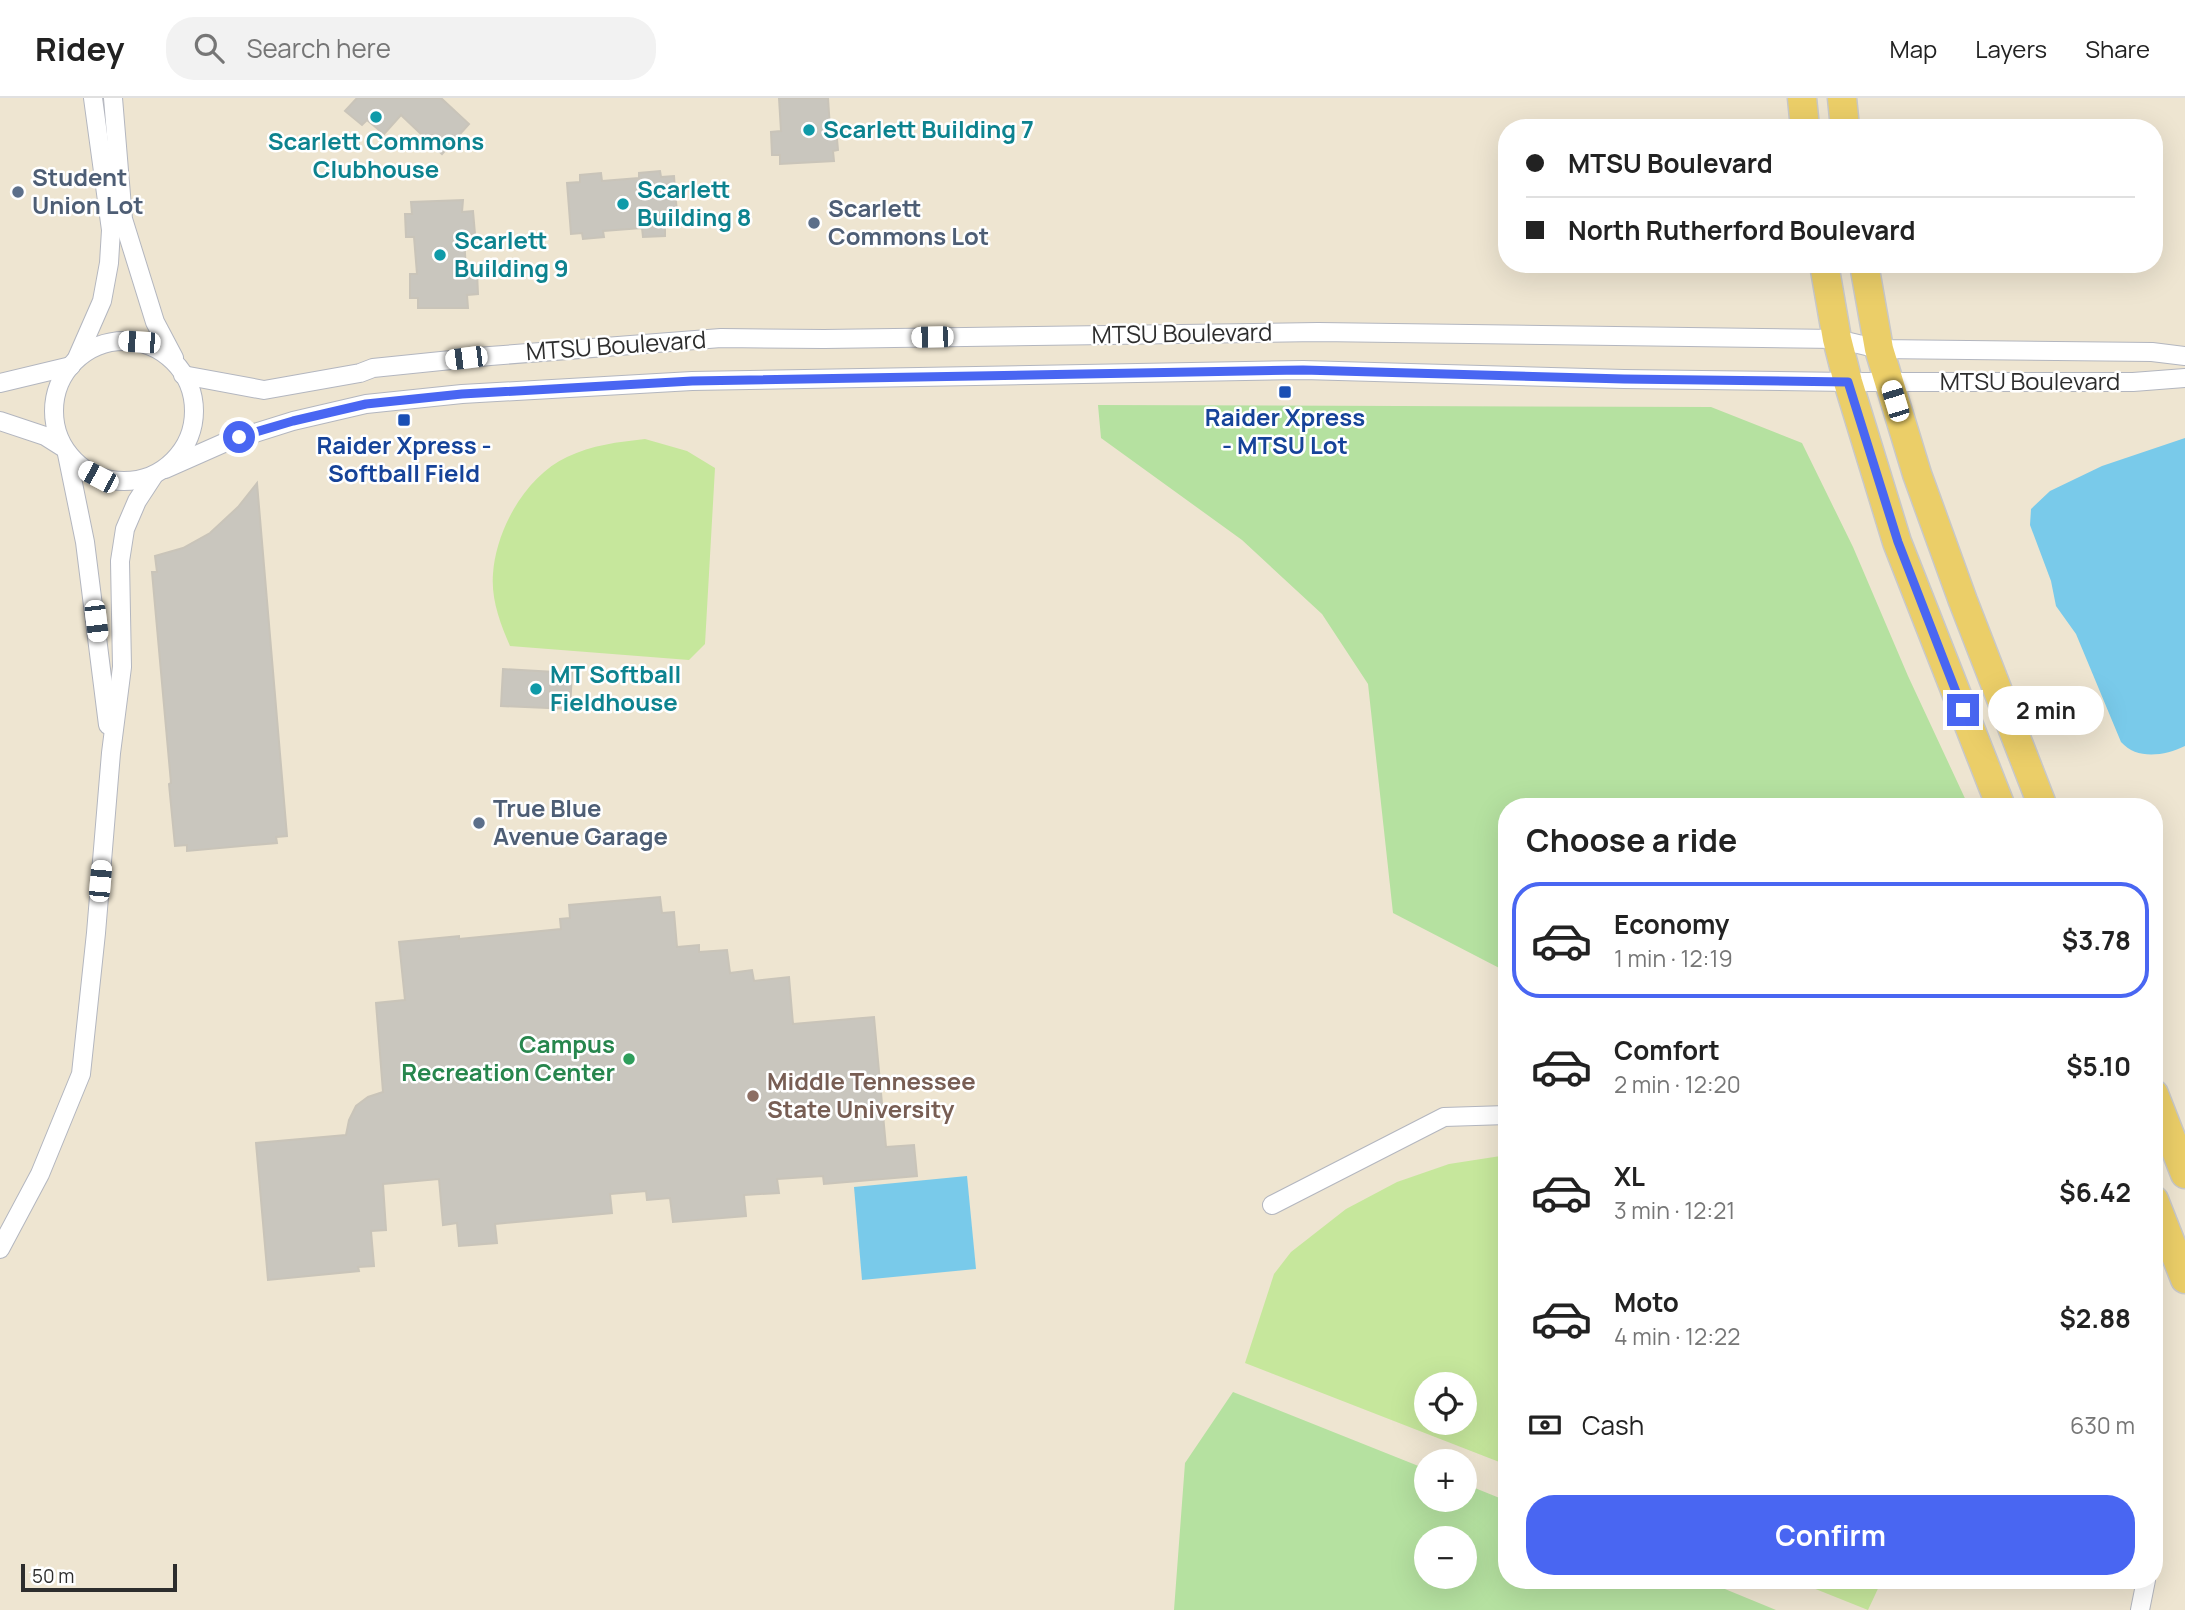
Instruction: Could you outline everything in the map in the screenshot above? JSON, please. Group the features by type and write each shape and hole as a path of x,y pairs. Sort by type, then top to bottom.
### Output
{"main road":[{"path":"1802,98 1804,119"},
{"path":"1842,98 1844,119"},
{"path":"1826,273 1848,382 1898,542 1998,798"},
{"path":"1866,273 1880,349 1926,497 2040,798"},
{"path":"2163,1117 2185,1174"},
{"path":"2163,1223 2185,1279"}],"street":[{"path":"0,383 74,362 102,301 111,230 93,98"},
{"path":"0,1249 40,1174 81,1074 111,752 122,667 120,561 125,529 137,501 160,472 182,452 192,431 194,408 189,385 155,322 123,219 113,98"},
{"name":"MTSU Boulevard","path":"180,370 264,390 360,373 373,368 721,338 1318,332 1838,339 1880,349 2152,352 2185,356"},
{"path":"160,472 132,481 115,481 82,469 66,451 57,435 53,415 55,394 64,374 74,362 96,346 118,341 139,342 160,351 180,370"},
{"name":"MTSU Boulevard","path":"160,472 226,442 293,421 366,404 462,394 678,382 1303,370 1848,382 2133,382 2185,378"},
{"path":"0,421 45,436 66,451 85,542 111,752"},
{"path":"1272,1205 1444,1117 1498,1115"},
{"path":"2140,1610 2145,1589"}],"shaded area":[{"name":"Middle Tennessee State University","path":"0,98 2185,98 2185,1610 0,1610"}],"green space":[{"path":"1098,405 1711,407 1802,443 1853,547 1908,676 1965,798 1498,798 1498,967 1393,913 1368,684 1322,614 1242,540 1101,438"},
{"path":"645,439 687,451 715,468 705,644 689,660 510,646 495,602 493,574 500,539 516,506 539,477 567,457 596,447"},
{"path":"1498,1156 1498,1461 1477,1453 1477,1449 1466,1449 1430,1435 1477,1435 1477,1372 1414,1372 1414,1429 1245,1363 1274,1274 1291,1252 1346,1209 1397,1182 1449,1164"},
{"path":"1233,1392 1414,1464 1414,1512 1477,1512 1477,1489 1498,1497 1498,1589 1725,1589 1776,1610 1174,1610 1185,1463"},
{"path":"1816,1589 1878,1589 1868,1610"}],"water":[{"path":"2185,438 2185,746 2160,754 2143,754 2127,748 2121,742 2076,634 2056,606 2051,581 2030,525 2031,509 2050,491 2102,466"},
{"path":"967,1176 976,1269 862,1280 854,1187"}],"building":[{"path":"357,98 441,98 469,124 442,154 401,115 384,134 367,120 362,125 345,111"},
{"name":"Scarlett Building 7","path":"779,98 828,98 830,128 836,128 838,150 833,151 834,161 780,164 780,155 772,155 771,132 781,131"},
{"name":"Scarlett Building 8","path":"660,171 661,177 674,176 678,226 665,227 665,236 643,237 642,228 603,231 604,237 583,239 582,233 571,234 567,183 580,182 580,175 601,173 602,181 639,178 639,173"},
{"name":"Scarlett Building 9","path":"463,200 462,212 473,211 475,234 464,235 466,272 477,272 478,294 467,295 468,308 418,308 418,298 410,298 410,274 417,274 414,237 406,237 405,214 412,214 411,202"},
{"path":"257,483 287,836 276,837 277,843 187,851 187,845 175,846 152,572 157,572 155,556 183,548 210,533 238,507"},
{"name":"MT Softball Fieldhouse","path":"503,669 572,673 570,709 501,706"},
{"name":"Campus Recreation Center","path":"660,897 662,913 674,912 677,947 699,945 699,952 727,950 730,973 752,970 754,981 789,977 793,1024 874,1017 886,1147 914,1145 917,1176 824,1184 823,1176 777,1179 779,1193 744,1195 746,1216 673,1222 670,1198 647,1200 646,1191 610,1194 612,1213 495,1224 497,1243 459,1246 457,1223 443,1225 439,1179 383,1184 386,1230 371,1231 374,1266 358,1267 359,1271 268,1280 256,1143 346,1135 356,1106 368,1097 383,1092 376,1003 405,1000 399,942 561,929 560,919 570,918 569,905"}],"place":[{"name":"Scarlett Commons Clubhouse","path":"376,117"},
{"name":"Scarlett Building 7","path":"809,130"},
{"name":"Student Union Lot","path":"18,192"},
{"name":"Scarlett Building 8","path":"623,204"},
{"name":"Scarlett Commons Lot","path":"814,223"},
{"name":"Scarlett Building 9","path":"440,255"},
{"name":"Raider Xpress - MTSU Lot","path":"1285,392"},
{"name":"Raider Xpress - Softball Field","path":"404,420"},
{"name":"MT Softball Fieldhouse","path":"536,689"},
{"name":"True Blue Avenue Garage","path":"479,823"},
{"name":"Campus Recreation Center","path":"629,1059"},
{"name":"Middle Tennessee State University","path":"753,1096"}],"route":[{"path":"239,437 366,404 462,394 692,381 1303,370 1848,382 1898,542 1963,710"}]}
